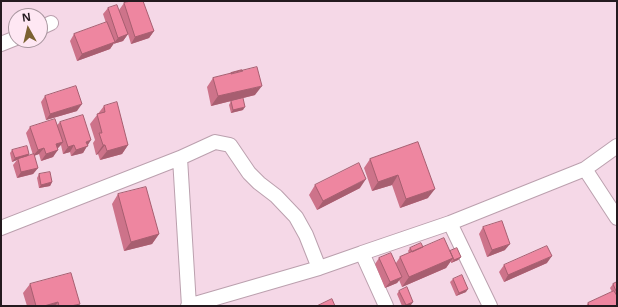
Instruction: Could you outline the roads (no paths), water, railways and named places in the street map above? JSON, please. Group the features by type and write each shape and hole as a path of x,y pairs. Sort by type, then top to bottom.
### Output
{"street":[{"path":"1,228 180,158 215,142 230,145 249,173 276,196 296,217 306,235 319,268"},
{"path":"180,158 188,306 319,268 450,223 585,169 617,146"},
{"path":"585,169 617,218"},
{"path":"450,223 490,306"},
{"path":"362,253 386,306"}]}
